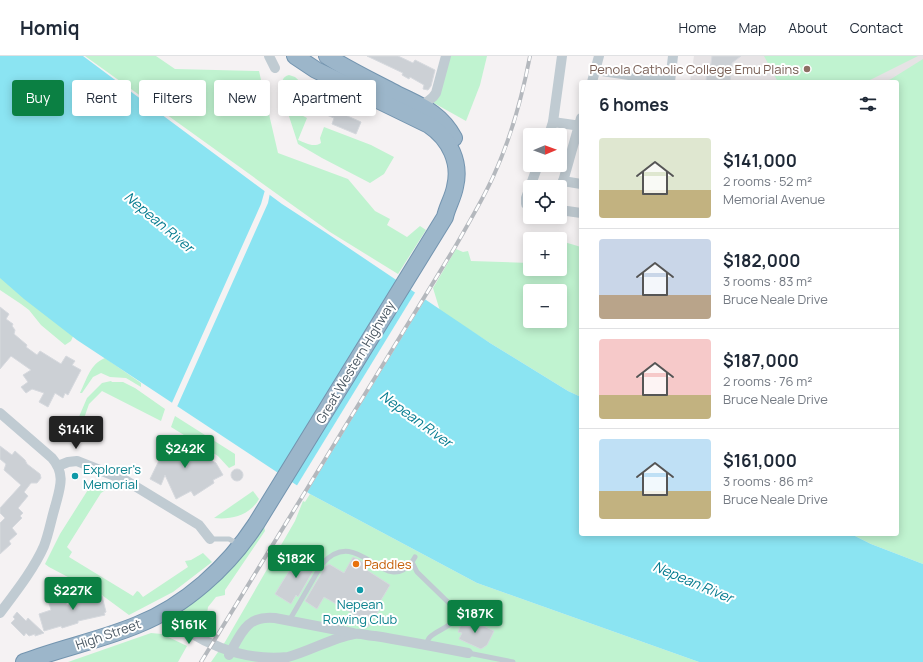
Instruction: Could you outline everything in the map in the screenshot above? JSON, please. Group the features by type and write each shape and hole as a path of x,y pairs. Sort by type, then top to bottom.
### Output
{"highway":[{"name":"Great Western Highway","path":"266,508 445,217 454,193 457,176 456,165 452,152 441,134 429,125 316,70 295,56"},
{"name":"Great Western Highway","path":"327,56 392,92 422,106 441,119 452,134 460,152 462,173 460,187 450,213 445,217"},
{"name":"High Street","path":"24,662 119,632 138,625 163,612 190,594 208,579 240,546 266,508"}],"street":[{"path":"269,56 275,68"},
{"path":"422,106 436,93 446,56"},
{"path":"551,128 562,56"},
{"path":"592,80 599,56"},
{"path":"670,80 673,56"},
{"path":"595,70 658,80"},
{"path":"552,122 579,123"},
{"path":"563,180 579,126"},
{"path":"567,182 579,184"},
{"path":"567,211 579,213"},
{"path":"0,413 52,458 58,466 61,475 60,486 44,545 33,565 0,614"},
{"path":"58,466 68,462 77,461 125,480 199,525 210,539"},
{"path":"163,612 178,625 214,648 229,655 253,661 282,659 356,634"},
{"path":"229,655 245,628 254,620 269,618 427,645 468,654"}],"lane":[{"path":"210,539 229,539 240,546"},
{"path":"289,621 322,564 330,556 345,552 355,552 385,570 395,573 406,570 414,559 417,572 452,606 455,611 451,624 430,636 428,638 427,645"},
{"path":"468,654 513,662"}],"shaded area":[{"name":"Penola Catholic College Emu Plains","path":"694,56 923,56 923,88 899,82 899,80 690,80"}],"green space":[{"path":"85,56 156,56 175,69 259,71 261,80 214,80 214,116 269,116 278,153 348,179 375,211 390,219 387,225 407,237 420,226 426,230 398,274 330,232 169,116 206,116 206,80 139,80 139,95 131,89 131,80 118,80"},
{"path":"449,56 487,56 480,85 466,121 432,102"},
{"path":"764,56 918,56 870,80 777,80"},
{"path":"923,59 923,564 871,544 855,536 899,536 899,80 889,80"},
{"path":"289,75 298,80 283,80"},
{"path":"289,116 303,116 307,118 298,140 307,144 315,145 321,143 320,138 324,127 371,145 394,157 384,174 370,183 298,144"},
{"path":"567,243 579,246 579,396 568,391 440,311 433,288 456,249 463,252 468,251 471,261 523,263 523,276 567,276"},
{"path":"0,276 74,334 71,341 65,345 41,325 29,310 0,290"},
{"path":"105,358 141,383 141,387 126,378 110,377 101,373 93,377 82,393 80,393 92,368"},
{"path":"111,381 123,382 135,388 165,409 161,421 102,391 89,404 81,427 77,429 75,426 87,398 102,383"},
{"path":"175,416 235,454 235,465 229,468 218,456 171,427"},
{"path":"91,485 107,489 101,493 67,547 72,552 69,557 133,596 137,591 143,597 188,567 185,561 191,560 203,553 212,562 173,592 129,615 95,590 49,567 45,564 60,534"},
{"path":"253,491 259,499 246,513 234,517 214,518"},
{"path":"310,494 477,583 699,662 211,662 225,642 295,521 303,501 305,502"},
{"path":"261,525 264,526 265,531 225,590 225,595 216,597 208,607 205,628 202,633 192,628 187,624 185,619 181,618 185,608 199,598"},
{"path":"151,633 162,634 187,646 178,662 68,662"}],"water":[{"name":"Nepean River","path":"0,56 83,56 115,80 72,80 72,116 131,116 131,92 139,98 139,116 164,116 282,204 490,343 568,391 579,396 579,536 855,536 871,544 923,564 923,662 699,662 477,583 310,494 77,340 24,299 0,278"}],"pier":[{"path":"265,190 270,193 268,203 176,409 171,405 261,204"},
{"path":"416,291 426,298 306,494 296,487"}],"building":[{"path":"367,56 398,56 413,63 415,60 435,70 431,86 428,90 423,89 424,85 410,77 409,79 402,75 403,73"},
{"path":"712,56 741,56 732,63 730,80 706,80 707,71 710,71"},
{"path":"329,116 348,116 361,122 356,134 332,124 334,118"},
{"path":"0,307 9,314 6,319 13,324 12,326 15,330 14,334 27,345 26,347 37,355 40,351 61,364 66,356 75,361 72,365 81,370 68,395 65,393 63,398 55,393 48,407 39,402 44,393 32,389 26,393 21,387 28,382 23,375 31,370 11,356 0,369"},
{"path":"171,436 216,463 223,475 213,480 214,483 194,496 191,491 176,499 165,475 161,485 150,479"},
{"path":"0,446 12,455 15,451 25,460 27,464 40,474 41,478 37,483 31,483 24,492 28,496 18,508 23,513 20,516 22,518 12,528 17,534 9,541 11,544 0,554 0,523 5,518 0,513 0,508 21,485 4,470 6,464 0,459"},
{"path":"235,469 239,469 243,475 239,481 235,481 231,477 231,473"},
{"path":"300,553 317,564 298,597 296,595 291,604 275,594"},
{"name":"Nepean Rowing Club","path":"353,557 368,565 365,569 390,585 378,605 381,607 368,627 351,618 354,614 324,597 317,609 305,601 325,567 329,564 344,573"},
{"path":"88,588 102,596 106,612 104,613 105,615 78,621 78,623 62,628 61,626 44,631 39,614 51,610 48,600 64,595 67,605 84,600 81,590"},
{"path":"17,612 26,621 28,618 44,633 29,636 26,633 24,636 11,623 15,619 13,617"},
{"path":"464,617 494,631 487,645 481,649 459,639 462,633 458,632"}],"railway":[{"path":"201,662 480,204 511,133 520,102 530,56"}],"place":[{"name":"Penola Catholic College Emu Plains","path":"807,69"},
{"name":"Explorer's Memorial","path":"75,476"},
{"name":"Paddles","path":"356,564"},
{"name":"Nepean Rowing Club","path":"360,590"}]}
